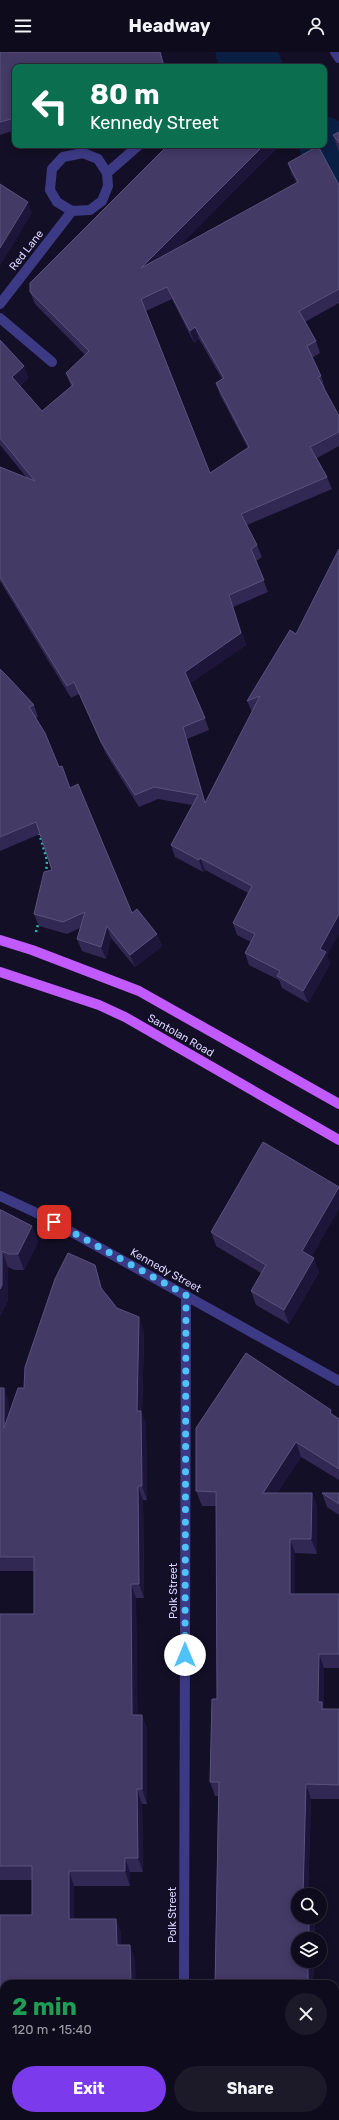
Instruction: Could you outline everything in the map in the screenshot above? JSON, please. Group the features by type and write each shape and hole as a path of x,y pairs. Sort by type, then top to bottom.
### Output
{"main road":[{"name":"Santolan Road","path":"0,940 32,950 139,991 339,1104"},
{"name":"Santolan Road","path":"0,972 99,1005 125,1017 339,1140"}],"street":[{"path":"335,52 339,58"},
{"path":"107,173 136,148"},
{"path":"83,153 98,159 107,173 108,186 102,200 90,210 72,211 57,202 50,190 52,169 62,157 83,153"},
{"name":"Red Lane","path":"0,304 72,211"},
{"path":"0,318 52,362"},
{"name":"Kennedy Street","path":"0,1196 41,1215 339,1381"},
{"name":"Polk Street","path":"184,1980 186,1295"}],"path":[{"path":"38,831 47,860 46,880"},
{"path":"32,950 40,915"}],"building":[{"path":"0,52 160,52 163,64 12,64 12,119 0,122"},
{"path":"339,132 339,143 333,135"},
{"path":"165,148 261,148 141,268 298,182 288,163 314,148 319,148 339,185 339,289 299,311 316,341 307,346 321,376 318,377 339,416 339,432 310,447 327,477 241,514 257,545 251,549 264,580 229,595 241,633 185,672 205,718 183,727 205,803 260,696 247,701 290,630 296,634 339,549 339,914 320,949 326,952 303,991 277,976 280,971 245,953 255,934 233,923 252,886 200,858 199,860 171,845 198,795 154,787 135,795 101,742 74,682 67,686 0,577 0,467 35,481 0,438 0,340 24,366 12,377 42,411 73,385 66,373 89,351 30,292 30,283","holes":["167,287 190,331 195,327 224,378 216,383 249,447 210,473 141,299"]},
{"path":"0,184 28,202 0,248"},
{"path":"0,669 34,705 29,707 45,733 59,767 62,766 70,788 78,784 132,913 137,909 157,934 130,955 107,926 101,947 77,939 85,912 63,922 34,914 44,872 52,870 36,822 0,837"},
{"path":"263,1142 339,1187 302,1251 314,1258 284,1310 251,1291 266,1265 211,1232"},
{"path":"0,1210 32,1226 18,1254 9,1254 2,1251 2,1285 0,1289"},
{"path":"68,1253 95,1265 101,1288 117,1308 139,1317 137,1411 141,1411 142,1486 138,1486 139,1584 131,1584 132,1715 142,1715 142,1789 137,1789 138,1858 125,1858 125,1871 69,1871 69,1919 116,1919 117,1945 130,1945 131,1980 0,1980 0,1915 32,1915 32,1866 0,1866 0,1614 34,1614 34,1557 0,1557 0,1388 4,1388 4,1428 18,1388 24,1388 25,1367 55,1279"},
{"path":"246,1353 331,1410 330,1413 339,1419 339,1469 296,1442 263,1493 312,1493 311,1539 290,1539 290,1594 339,1594 339,1654 319,1654 318,1702 322,1702 322,1709 339,1709 339,1785 306,1784 303,1888 291,1888 291,1924 309,1924 309,1932 291,1932 291,1968 308,1968 308,1980 215,1980 219,1782 210,1782 212,1699 217,1699 216,1492 196,1491 196,1428"},
{"path":"322,1493 339,1493 339,1504"}],"waterway":[{"path":"241,52 254,64"},
{"path":"327,147 339,169"}],"route":[{"path":"54,1222 186,1295 185,1655"}]}
